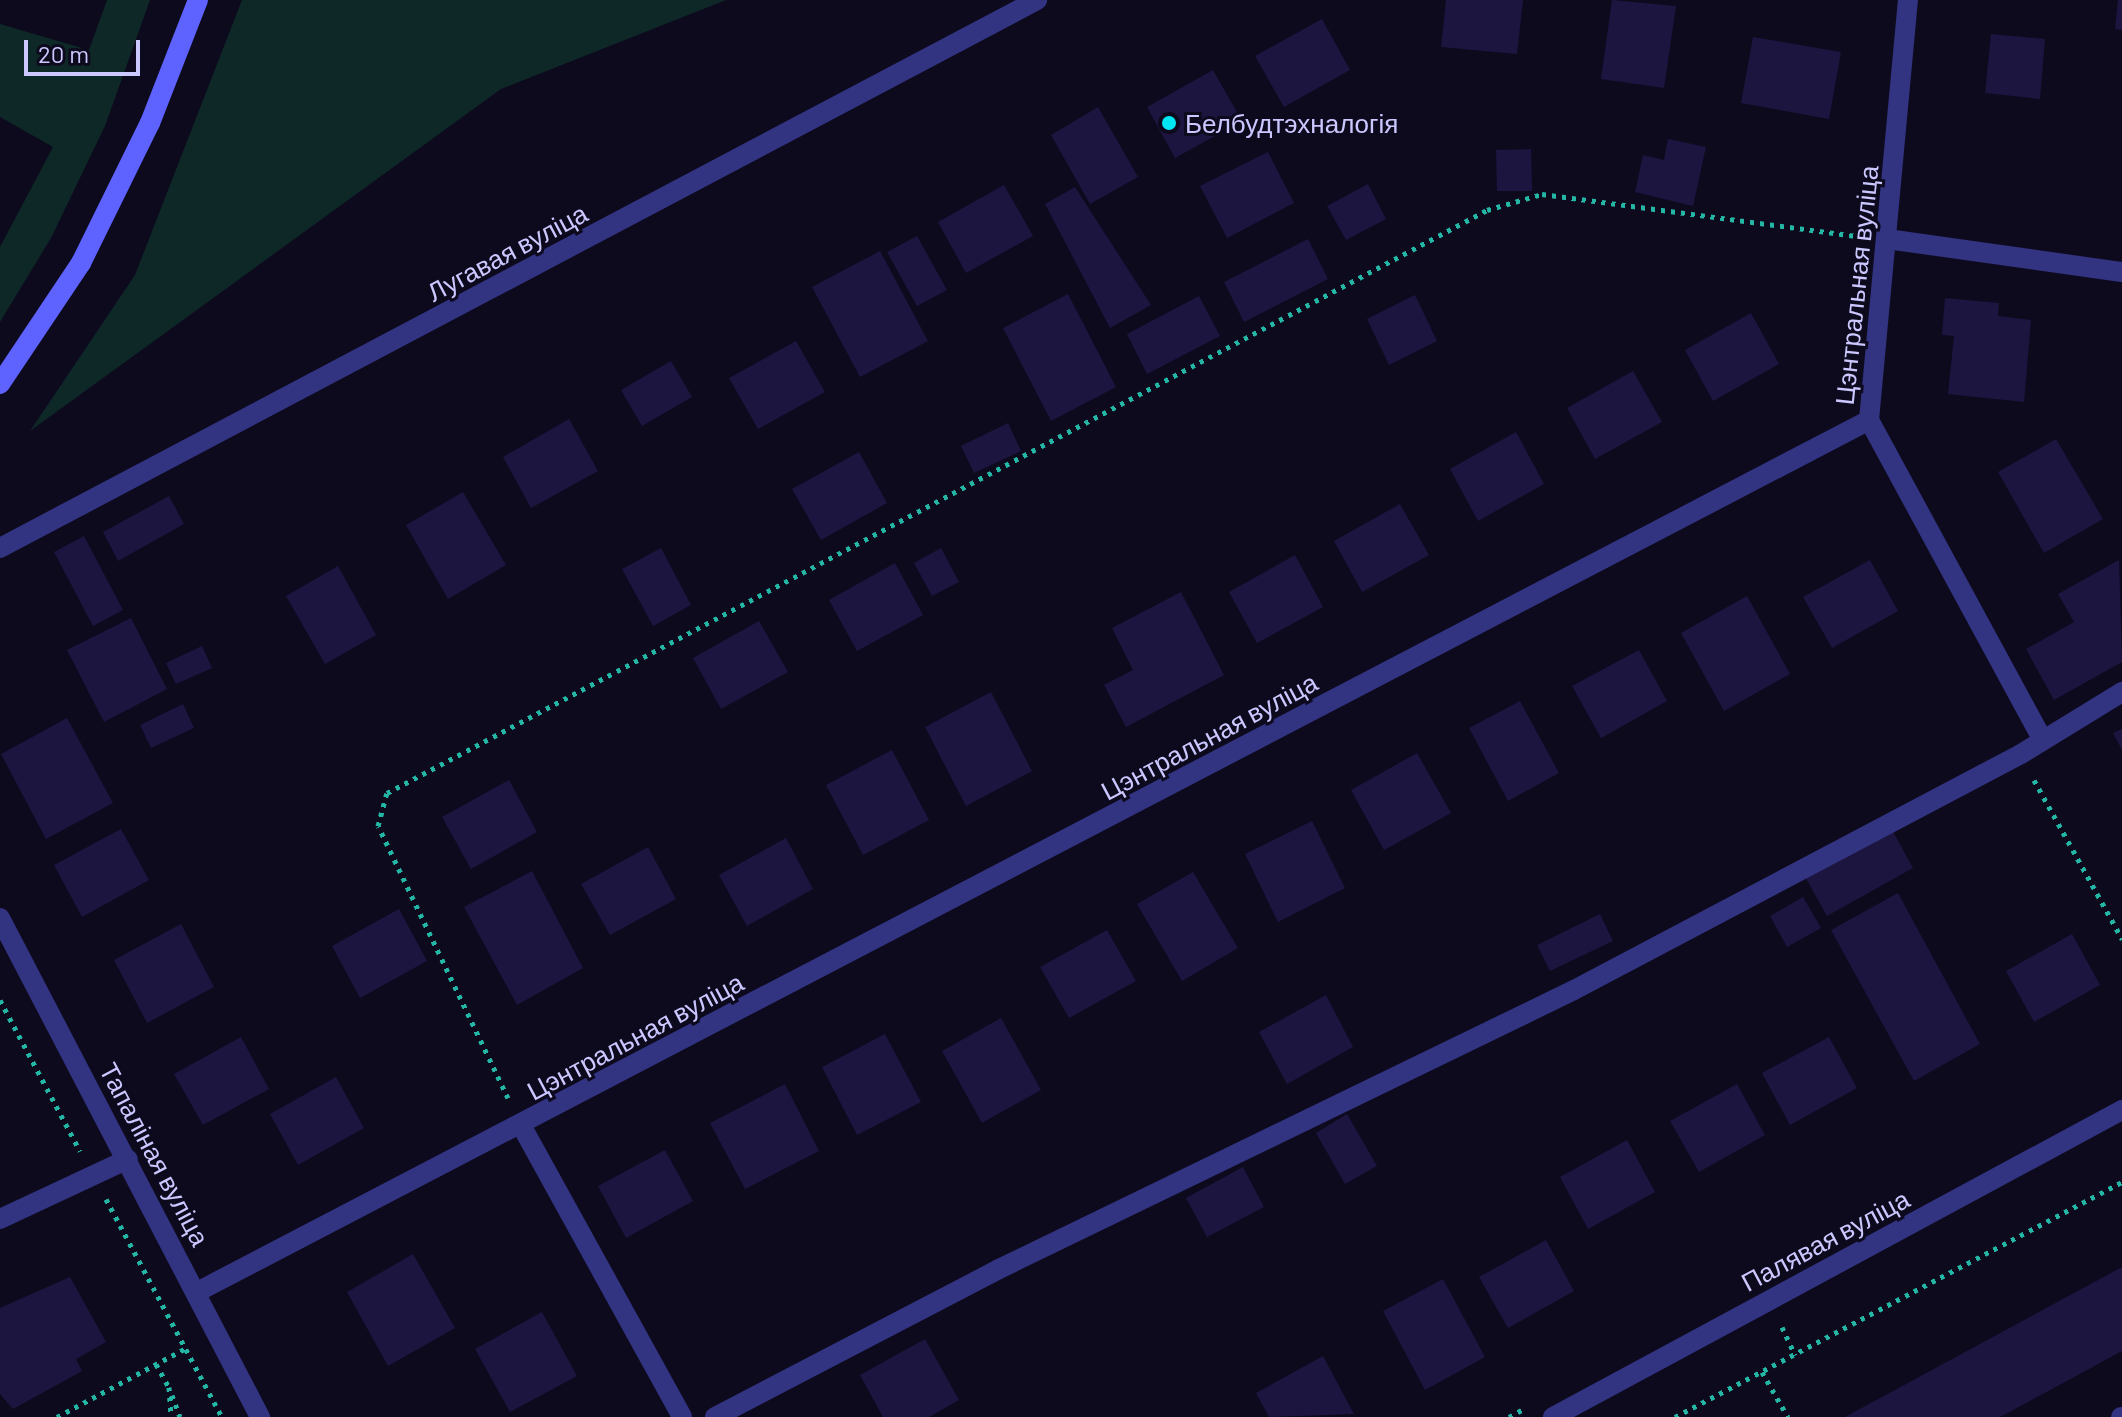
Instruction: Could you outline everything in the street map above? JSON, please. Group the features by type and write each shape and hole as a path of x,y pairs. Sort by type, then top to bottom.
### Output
{"street":[{"path":"0,384 81,263 150,123 198,0"},
{"name":"Лугавая вуліца","path":"0,548 1037,0"},
{"name":"Цэнтральная вуліца","path":"199,1291 1869,420 1908,0"},
{"path":"1887,239 2122,272"},
{"path":"1869,420 2042,739"},
{"path":"715,1417 999,1269 1574,990 2021,754 2122,692"},
{"name":"Тапаліная вуліца","path":"0,918 199,1291 260,1417"},
{"name":"Палявая вуліца","path":"1553,1417 2122,1110"},
{"path":"521,1125 682,1417"},
{"path":"0,1219 128,1159"}],"path":[{"path":"521,1125 378,826 387,793 1487,210 1542,194 1887,239"},
{"path":"2021,754 2122,939"},
{"path":"0,1000 222,1417"},
{"path":"1675,1417 2122,1182"},
{"path":"57,1417 186,1348"},
{"path":"156,1364 180,1417"},
{"path":"1762,1372 1788,1417"},
{"path":"169,1387 171,1417"}],"green space":[{"path":"107,0 150,0 105,126 51,238 0,322 0,247 53,147 0,117 0,24 89,50"},
{"path":"242,0 726,0 501,89 30,431 135,275"}],"building":[{"path":"1446,0 1523,0 1517,54 1441,47"},
{"path":"1612,0 1676,6 1664,88 1601,79"},
{"path":"2118,0 2122,0 2122,30 2115,29"},
{"path":"1322,19 1350,70 1284,107 1255,56"},
{"path":"1991,34 2045,39 2040,99 1985,93"},
{"path":"1753,37 1841,52 1829,119 1741,103"},
{"path":"1213,70 1242,121 1175,158 1147,107"},
{"path":"1098,107 1138,177 1090,204 1051,135"},
{"path":"1668,139 1706,147 1693,206 1635,192 1643,155 1664,160"},
{"path":"1531,149 1532,191 1497,191 1496,150"},
{"path":"1268,152 1294,203 1227,238 1200,186"},
{"path":"1368,184 1386,219 1346,240 1327,206"},
{"path":"1004,185 1033,236 966,273 938,222"},
{"path":"1075,187 1151,305 1110,328 1045,204"},
{"path":"917,236 947,290 917,306 887,252"},
{"path":"1308,239 1328,279 1244,322 1224,282"},
{"path":"880,251 928,341 860,377 812,287"},
{"path":"1068,294 1116,387 1051,421 1003,328"},
{"path":"1415,295 1437,341 1389,365 1367,319"},
{"path":"1199,296 1220,336 1147,374 1127,334"},
{"path":"1945,298 1999,303 1998,316 2031,320 2024,402 1948,394 1954,336 1942,335"},
{"path":"1751,313 1779,364 1713,401 1685,350"},
{"path":"796,341 825,392 758,429 729,378"},
{"path":"671,361 692,397 642,426 621,390"},
{"path":"1633,371 1662,422 1595,459 1567,408"},
{"path":"569,419 598,471 531,508 503,457"},
{"path":"1008,423 1021,451 974,473 961,446"},
{"path":"1516,432 1544,484 1478,521 1450,469"},
{"path":"2056,439 2103,519 2044,553 1998,472"},
{"path":"859,452 887,503 821,540 792,489"},
{"path":"463,492 506,565 448,599 406,525"},
{"path":"169,496 184,524 118,561 103,532"},
{"path":"1400,504 1429,555 1362,592 1334,541"},
{"path":"84,536 123,610 93,626 54,552"},
{"path":"661,548 691,605 653,626 622,569"},
{"path":"941,548 959,582 932,596 914,563"},
{"path":"1295,555 1323,607 1257,643 1229,592"},
{"path":"1870,560 1898,611 1832,648 1803,597"},
{"path":"2119,560 2122,662 2054,700 2026,649 2074,622 2058,594"},
{"path":"895,563 923,615 857,651 829,600"},
{"path":"338,566 376,635 325,664 286,596"},
{"path":"1181,592 1224,675 1126,727 1104,685 1133,670 1112,628"},
{"path":"1747,596 1790,674 1724,711 1681,633"},
{"path":"131,618 167,689 104,722 67,650"},
{"path":"759,621 788,672 721,709 693,658"},
{"path":"202,646 212,668 176,684 166,663"},
{"path":"1639,650 1667,701 1601,738 1572,686"},
{"path":"991,692 1032,771 966,806 925,727"},
{"path":"1520,701 1559,773 1508,801 1469,728"},
{"path":"183,704 194,728 151,748 140,725"},
{"path":"67,718 113,803 46,839 1,754"},
{"path":"2122,729 2122,750 2113,733"},
{"path":"892,750 929,820 863,855 826,785"},
{"path":"1417,753 1451,813 1384,850 1351,790"},
{"path":"509,780 537,832 471,869 442,817"},
{"path":"1312,821 1345,888 1278,922 1245,854"},
{"path":"1891,828 1913,868 1827,916 1804,875"},
{"path":"121,829 149,880 82,917 54,865"},
{"path":"786,838 813,889 747,926 719,875"},
{"path":"648,847 676,899 610,935 581,884"},
{"path":"532,871 583,968 517,1005 464,907"},
{"path":"1193,872 1238,948 1182,981 1137,904"},
{"path":"1898,893 1980,1044 1914,1081 1831,930"},
{"path":"1803,897 1821,928 1787,947 1770,916"},
{"path":"399,909 427,961 360,998 332,946"},
{"path":"1600,914 1613,941 1550,971 1537,945"},
{"path":"181,924 214,987 147,1023 114,960"},
{"path":"1107,930 1136,981 1069,1018 1040,967"},
{"path":"2072,934 2100,985 2034,1022 2006,971"},
{"path":"1326,995 1353,1047 1287,1084 1259,1032"},
{"path":"1001,1018 1041,1090 982,1123 942,1051"},
{"path":"885,1034 921,1102 857,1135 822,1067"},
{"path":"241,1037 269,1089 203,1125 174,1074"},
{"path":"1829,1037 1857,1088 1790,1125 1762,1073"},
{"path":"336,1077 364,1128 298,1165 270,1114"},
{"path":"785,1084 819,1151 745,1189 710,1123"},
{"path":"1737,1084 1765,1135 1699,1172 1670,1121"},
{"path":"1347,1114 1377,1166 1345,1184 1316,1133"},
{"path":"1627,1140 1655,1192 1588,1229 1560,1177"},
{"path":"665,1150 693,1201 626,1238 598,1186"},
{"path":"1243,1167 1264,1207 1207,1237 1186,1198"},
{"path":"1546,1240 1574,1291 1508,1328 1479,1277"},
{"path":"413,1254 455,1328 388,1366 347,1292"},
{"path":"2122,1267 2122,1351 2078,1375 2000,1417 1845,1417"},
{"path":"70,1277 106,1342 76,1359 82,1371 13,1409 0,1394 0,1308"},
{"path":"1443,1279 1485,1357 1425,1390 1383,1311"},
{"path":"542,1312 577,1376 510,1412 475,1349"},
{"path":"925,1339 959,1400 929,1417 883,1417 860,1375"},
{"path":"1323,1356 1354,1414 1269,1417 1256,1393"}],"place":[{"name":"Белбудтэхналогія","path":"1169,123"}]}
